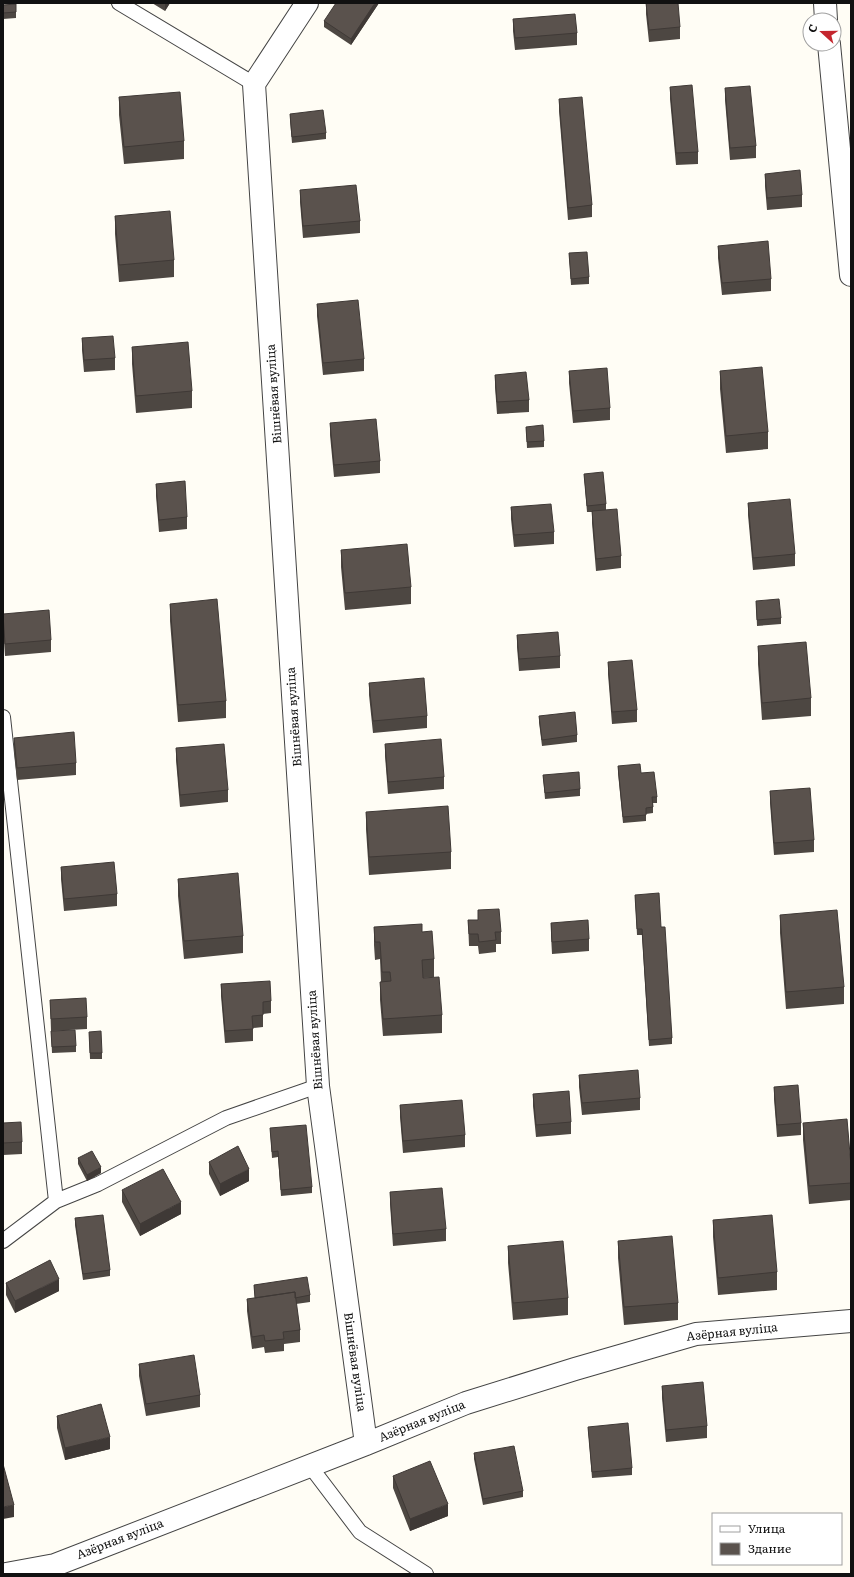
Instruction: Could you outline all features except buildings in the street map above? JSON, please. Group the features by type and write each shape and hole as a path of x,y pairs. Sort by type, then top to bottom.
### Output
{"street":[{"path":"254,84 307,3"},
{"path":"829,52 851,275"},
{"name":"Вішнёвая вуліца","path":"254,84 318,1086 366,1444"},
{"name":"Азёрная вуліца","path":"6,1574 55,1564 310,1466 466,1403 575,1369 696,1334 851,1321"}],"lane":[{"path":"119,3 254,84"},
{"path":"3,717 56,1201"},
{"path":"3,1241 56,1201 98,1184 226,1118 318,1086"},
{"path":"310,1466 360,1532 426,1574"}]}
